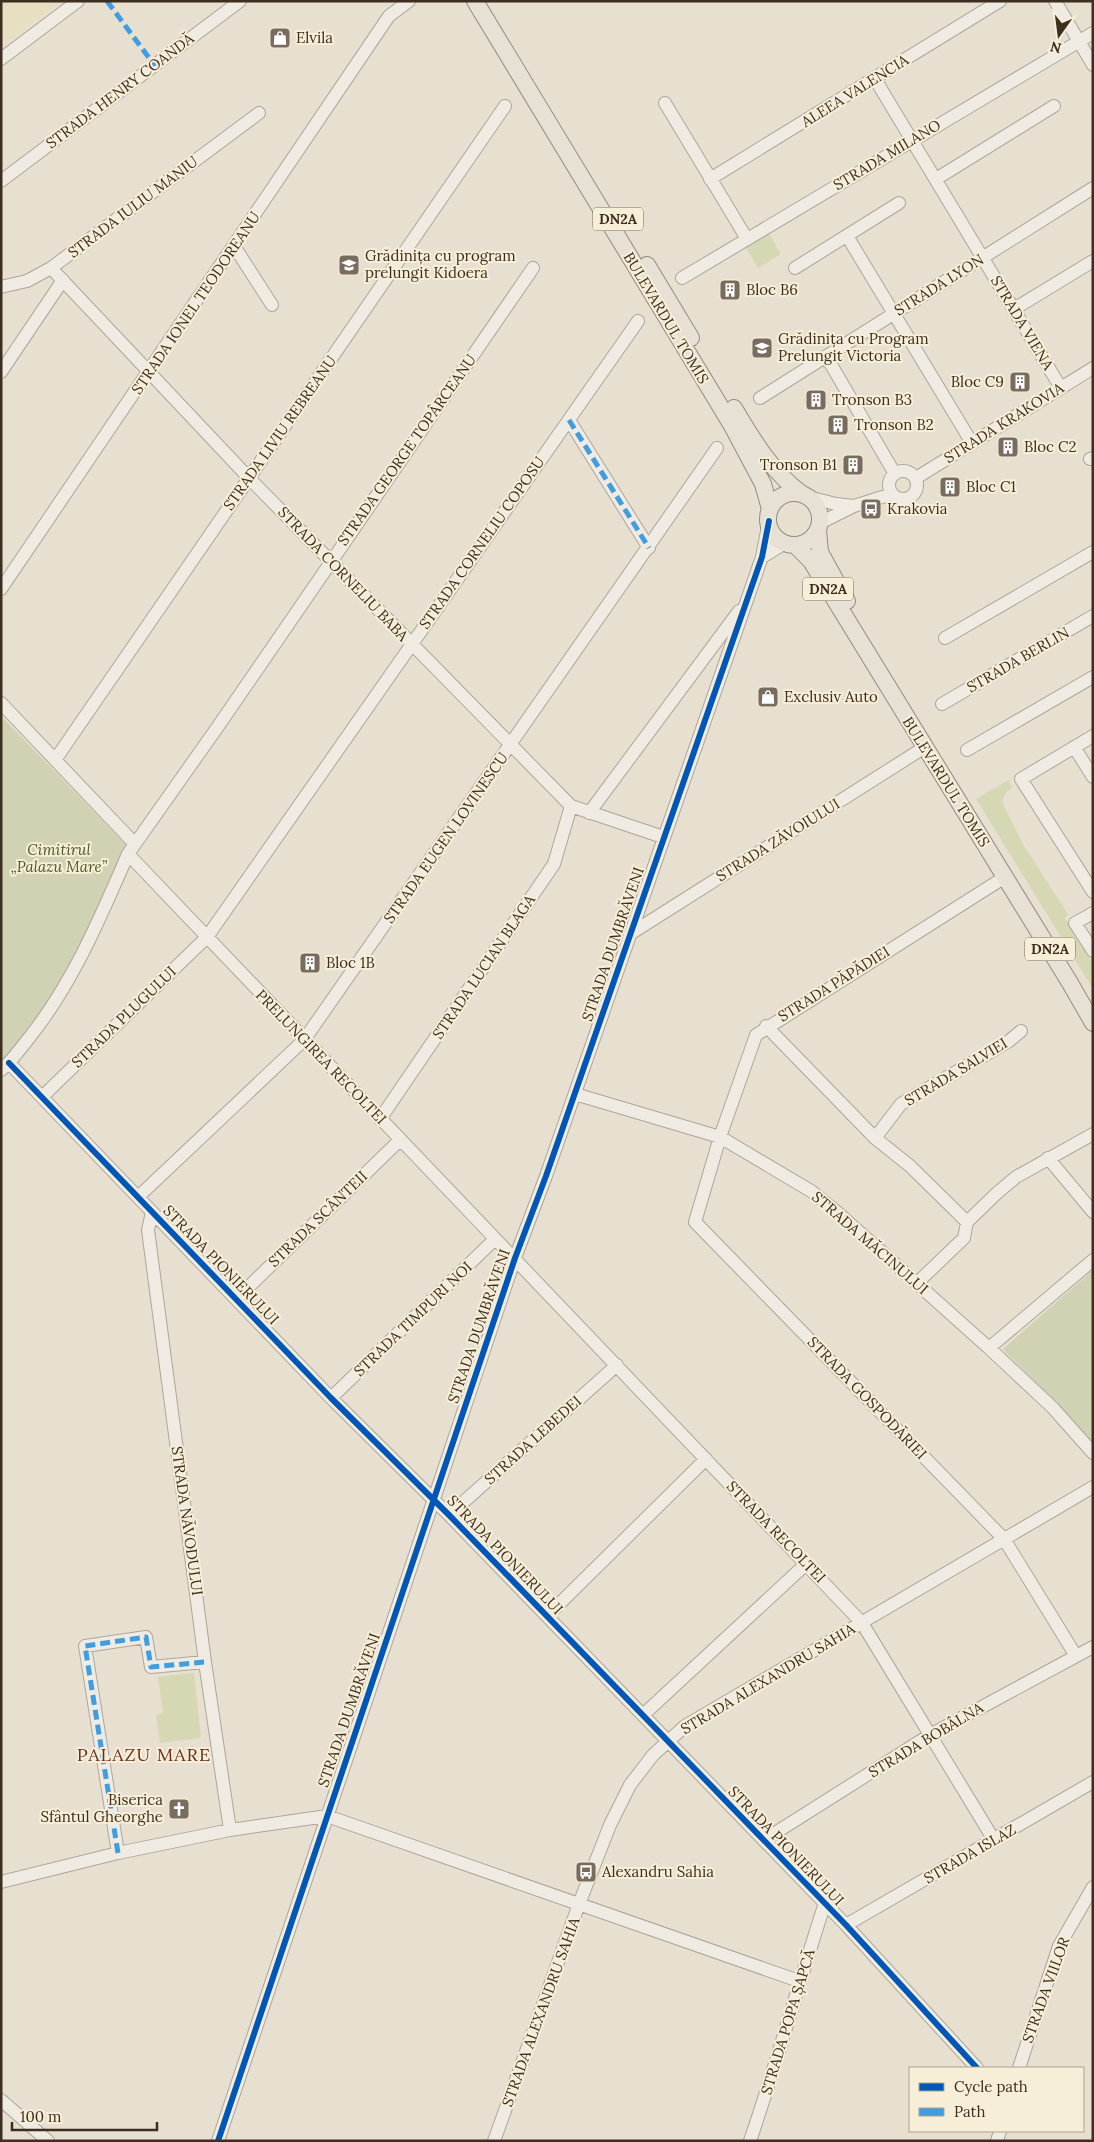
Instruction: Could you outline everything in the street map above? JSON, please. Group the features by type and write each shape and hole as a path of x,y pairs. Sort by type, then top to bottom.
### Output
{"main road":[{"name":"BULEVARDUL TOMIS","path":"475,1 731,424 763,484 770,515"},
{"name":"BULEVARDUL TOMIS","path":"486,1 751,437 779,476 805,496"},
{"path":"770,515 778,499 783,496 805,496"},
{"name":"DN2A","path":"805,496 818,508 819,526"},
{"name":"DN2A","path":"770,515 772,532 790,544"},
{"name":"BULEVARDUL TOMIS","path":"819,526 820,552 844,596 1093,1002"},
{"path":"790,544 806,542 819,526"},
{"name":"BULEVARDUL TOMIS","path":"790,544 811,561 1093,1023"}],"street":[{"path":"1,58 78,1"},
{"name":"STRADA HENRY COANDĂ","path":"1,181 240,1"},
{"name":"STRADA IONEL TEODOREANU","path":"1,589 150,372 389,16 409,1"},
{"name":"ALEEA VALENCIA","path":"710,179 1000,1"},
{"path":"1055,1 1093,65"},
{"name":"STRADA MILANO","path":"682,278 1093,33"},
{"name":"STRADA VIENA","path":"875,79 1061,388"},
{"path":"664,103 746,239"},
{"name":"STRADA LIVIU REBREANU","path":"55,760 505,106"},
{"path":"936,179 1054,106"},
{"name":"STRADA IULIU MANIU","path":"1,287 27,281 51,268 259,113"},
{"name":"STRADA LYON","path":"760,398 1093,188"},
{"path":"796,268 899,204"},
{"path":"847,236 972,443"},
{"path":"234,246 272,305"},
{"path":"1014,309 1093,261"},
{"name":"STRADA CORNELIU BABA","path":"51,268 249,478 571,806 663,837"},
{"name":"STRADA GEORGE TOPÂRCEANU","path":"5,1066 44,1019 76,966 132,849 533,268"},
{"path":"1,372 63,280"},
{"name":"STRADA CORNELIU COPOSU","path":"207,937 638,320"},
{"path":"826,356 895,474"},
{"name":"STRADA KRAKOVIA","path":"916,478 1093,368"},
{"path":"569,420 649,548"},
{"name":"STRADA EUGEN LOVINESCU","path":"138,1197 304,1040 717,448"},
{"path":"819,526 854,506 892,494 904,500 913,496 918,488 916,478 906,471 895,474 889,484 892,494"},
{"path":"805,496 836,504 854,506"},
{"name":"STRADA DUMBRĂVENI","path":"218,2141 515,1258 575,1094 762,557 770,515"},
{"path":"762,557 790,544"},
{"path":"945,638 1093,552"},
{"path":"590,813 746,601"},
{"name":"STRADA BERLIN","path":"942,704 1093,616"},
{"path":"967,750 1093,677"},
{"name":"PRELUNGIREA RECOLTEI","path":"1,703 55,760 207,937 494,1240 515,1258"},
{"path":"1093,736 1021,779 1093,892"},
{"name":"STRADA ZĂVOIULUI","path":"630,934 925,747"},
{"path":"1074,747 1093,778"},
{"name":"STRADA LUCIAN BLAGA","path":"380,1119 554,864 571,806"},
{"name":"STRADA PĂPĂDIEI","path":"720,1137 756,1035 766,1026 1005,877"},
{"path":"1093,913 1075,923 1093,951"},
{"name":"STRADA PLUGULUI","path":"42,1097 207,937"},
{"path":"766,1026 875,1138 910,1166 968,1222"},
{"name":"STRADA SALVIEI","path":"875,1138 901,1104 1009,1041 1021,1031"},
{"name":"STRADA PIONIERULUI","path":"5,1066 42,1097 332,1398 434,1499 846,1925 977,2067"},
{"name":"STRADA MĂCINULUI","path":"575,1094 720,1137 811,1191 989,1348 1053,1408 1093,1453"},
{"path":"917,1283 964,1238 968,1222 1016,1177 1093,1134"},
{"name":"STRADA GOSPODĂRIEI","path":"720,1137 695,1222 1004,1539 1076,1656"},
{"name":"STRADA SCÂNTEII","path":"236,1299 400,1140"},
{"path":"1048,1158 1093,1212"},
{"name":"STRADA NĂVODULUI","path":"152,1212 148,1230 230,1830"},
{"name":"STRADA TIMPURI NOI","path":"332,1398 494,1240"},
{"name":"STRADA RECOLTEI","path":"515,1258 862,1623 994,1840"},
{"path":"989,1348 1093,1260"},
{"name":"STRADA LEBEDEI","path":"449,1515 616,1365"},
{"path":"547,1616 706,1459"},
{"name":"STRADA ALEXANDRU SAHIA","path":"494,2141 579,1904 610,1825 630,1784 653,1755 685,1726 1093,1487"},
{"path":"643,1715 806,1564"},
{"path":"118,1853 85,1646 146,1637 151,1667 206,1662"},
{"name":"STRADA BOBÂLNA","path":"764,1840 930,1735 1093,1647"},
{"name":"STRADA ISLAZ","path":"846,1925 1093,1782"},
{"path":"1,1882 118,1853 230,1830 327,1816 799,1981"},
{"name":"STRADA VIILOR","path":"1019,2067 1059,1946 1093,1887"},
{"name":"STRADA POPA ȘAPCĂ","path":"750,2141 777,2061 799,1981 825,1904"},
{"path":"1,2100 46,2140"}],"shaded area":[{"path":"1,1 61,1 1,46"}],"green space":[{"path":"768,232 781,254 758,268 745,246"},
{"name":"Cimitirul „Palazu Mare”","path":"1,716 127,846 89,935 42,1016 1,1062"},
{"path":"1008,780 1012,788 1006,792 1002,802 1024,846 1068,914 1065,918 1093,964 1093,989 976,799"},
{"path":"1093,1270 1093,1443 1003,1349"},
{"path":"194,1673 201,1738 160,1743 156,1715 163,1713 158,1677"}],"marked path":[{"path":"107,1 155,66"},
{"path":"569,420 649,548"},
{"path":"118,1853 85,1646 146,1637 151,1667 205,1662"}],"cycle path":[{"path":"218,2141 515,1258 546,1176 762,557 769,521"},
{"path":"9,1063 331,1398 449,1515 846,1925 976,2067"}],"place":[{"name":"Elvila","path":"280,38"},
{"name":"Grădinița cu program prelungit Kidoera","path":"349,265"},
{"name":"Bloc B6","path":"730,290"},
{"name":"Grădinița cu Program Prelungit Victoria","path":"762,348"},
{"name":"Bloc C9","path":"1020,382"},
{"name":"Tronson B3","path":"816,400"},
{"name":"Tronson B2","path":"838,425"},
{"name":"Bloc C2","path":"1008,447"},
{"name":"Tronson B1","path":"853,465"},
{"name":"Bloc C1","path":"950,487"},
{"name":"Krakovia","path":"871,509"},
{"name":"Exclusiv Auto","path":"768,697"},
{"name":"Bloc 1B","path":"310,963"},
{"name":"Biserica Sfântul Gheorghe","path":"179,1809"},
{"name":"Alexandru Sahia","path":"586,1872"}],"district":[{"name":"PALAZU MARE","path":"144,1755"}]}
